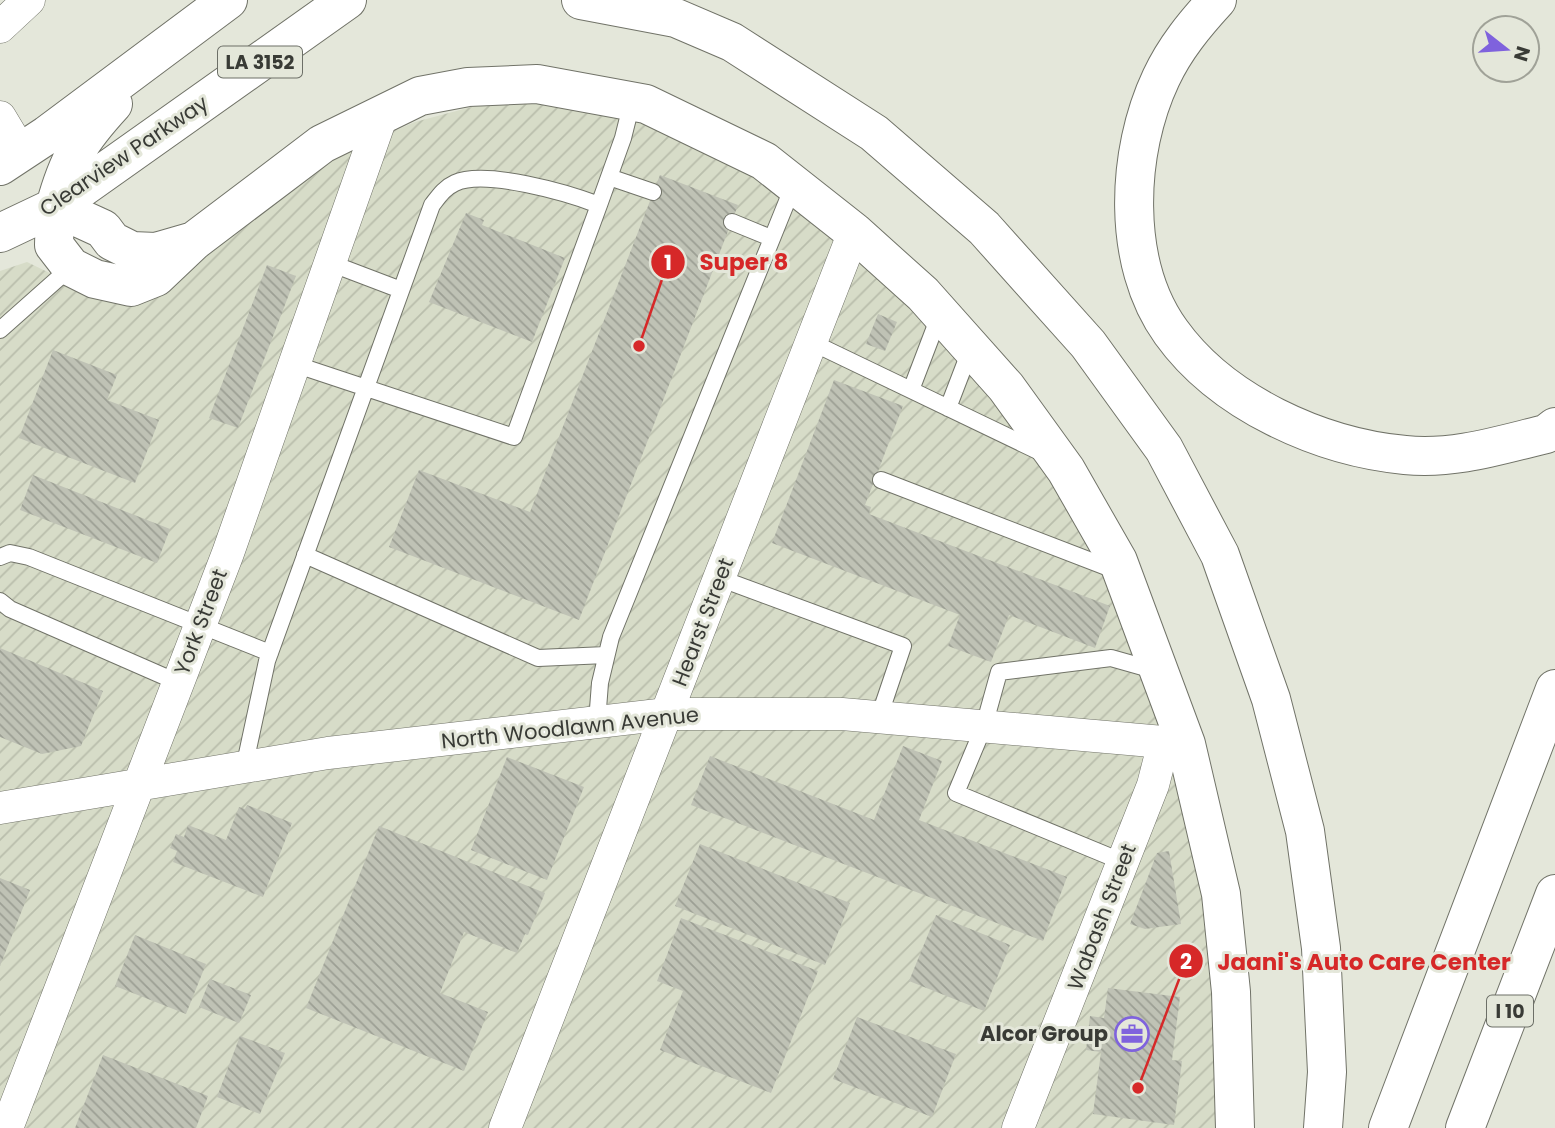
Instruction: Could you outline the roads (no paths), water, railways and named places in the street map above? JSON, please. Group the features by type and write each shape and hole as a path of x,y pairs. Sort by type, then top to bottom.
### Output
{"main road":[{"name":"LA 3152","path":"11,159 228,0"},
{"name":"Clearview Parkway","path":"0,233 55,207 347,0"},
{"path":"581,0 676,18 732,42 874,133 984,228 1088,344 1164,449 1220,555 1271,699 1305,831 1321,948 1327,1072 1323,1128"},
{"path":"1217,0 1185,37 1161,79 1142,134 1135,196 1136,237 1149,292 1171,332 1208,371 1281,421 1346,444 1405,455 1459,455 1546,434 1555,427"},
{"path":"169,44 87,132 66,167 55,207 54,245 71,267 95,279 131,287 156,277 194,241 321,144 383,112 420,96 468,87 537,84 646,104 764,161 854,232 923,294 1006,387 1059,461 1122,573 1159,671 1175,743 1222,894 1231,992 1235,1128"},
{"path":"55,207 103,229 112,241 132,251 156,252 194,241"},
{"path":"1388,1128 1555,689"},
{"name":"I 10","path":"1465,1128 1555,894"}],"street":[{"path":"0,27 29,0"},
{"name":"York Street","path":"7,1128 200,624 383,112"},
{"path":"0,117 11,159"},
{"name":"Hearst Street","path":"505,1128 854,232"},
{"name":"North Woodlawn Avenue","path":"0,808 328,753 667,714 842,714 1175,743"},
{"name":"Wabash Street","path":"1017,1128 1153,785 1175,743"}],"lane":[{"path":"294,364 514,437 609,177 632,102"},
{"path":"609,177 653,192"},
{"path":"244,768 270,653 432,205 443,190 457,182 481,178 578,197 599,205"},
{"path":"597,722 611,637 793,184"},
{"path":"732,222 771,238"},
{"path":"330,263 401,289"},
{"path":"0,330 71,267"},
{"path":"911,390 940,313"},
{"path":"811,342 1059,461"},
{"path":"948,408 971,348"},
{"path":"881,480 1122,573"},
{"path":"0,557 10,553 29,557 270,653"},
{"path":"305,555 538,658 606,655"},
{"path":"719,578 903,646 879,717"},
{"path":"0,601 10,610 177,682"},
{"path":"1123,862 956,793 984,726 999,672 1111,658 1159,671"}],"place":[{"name":"Super 8","path":"639,346"},
{"name":"Alcor Group","path":"1132,1034"},
{"name":"Jaani's Auto Care Center","path":"1138,1088"}]}
